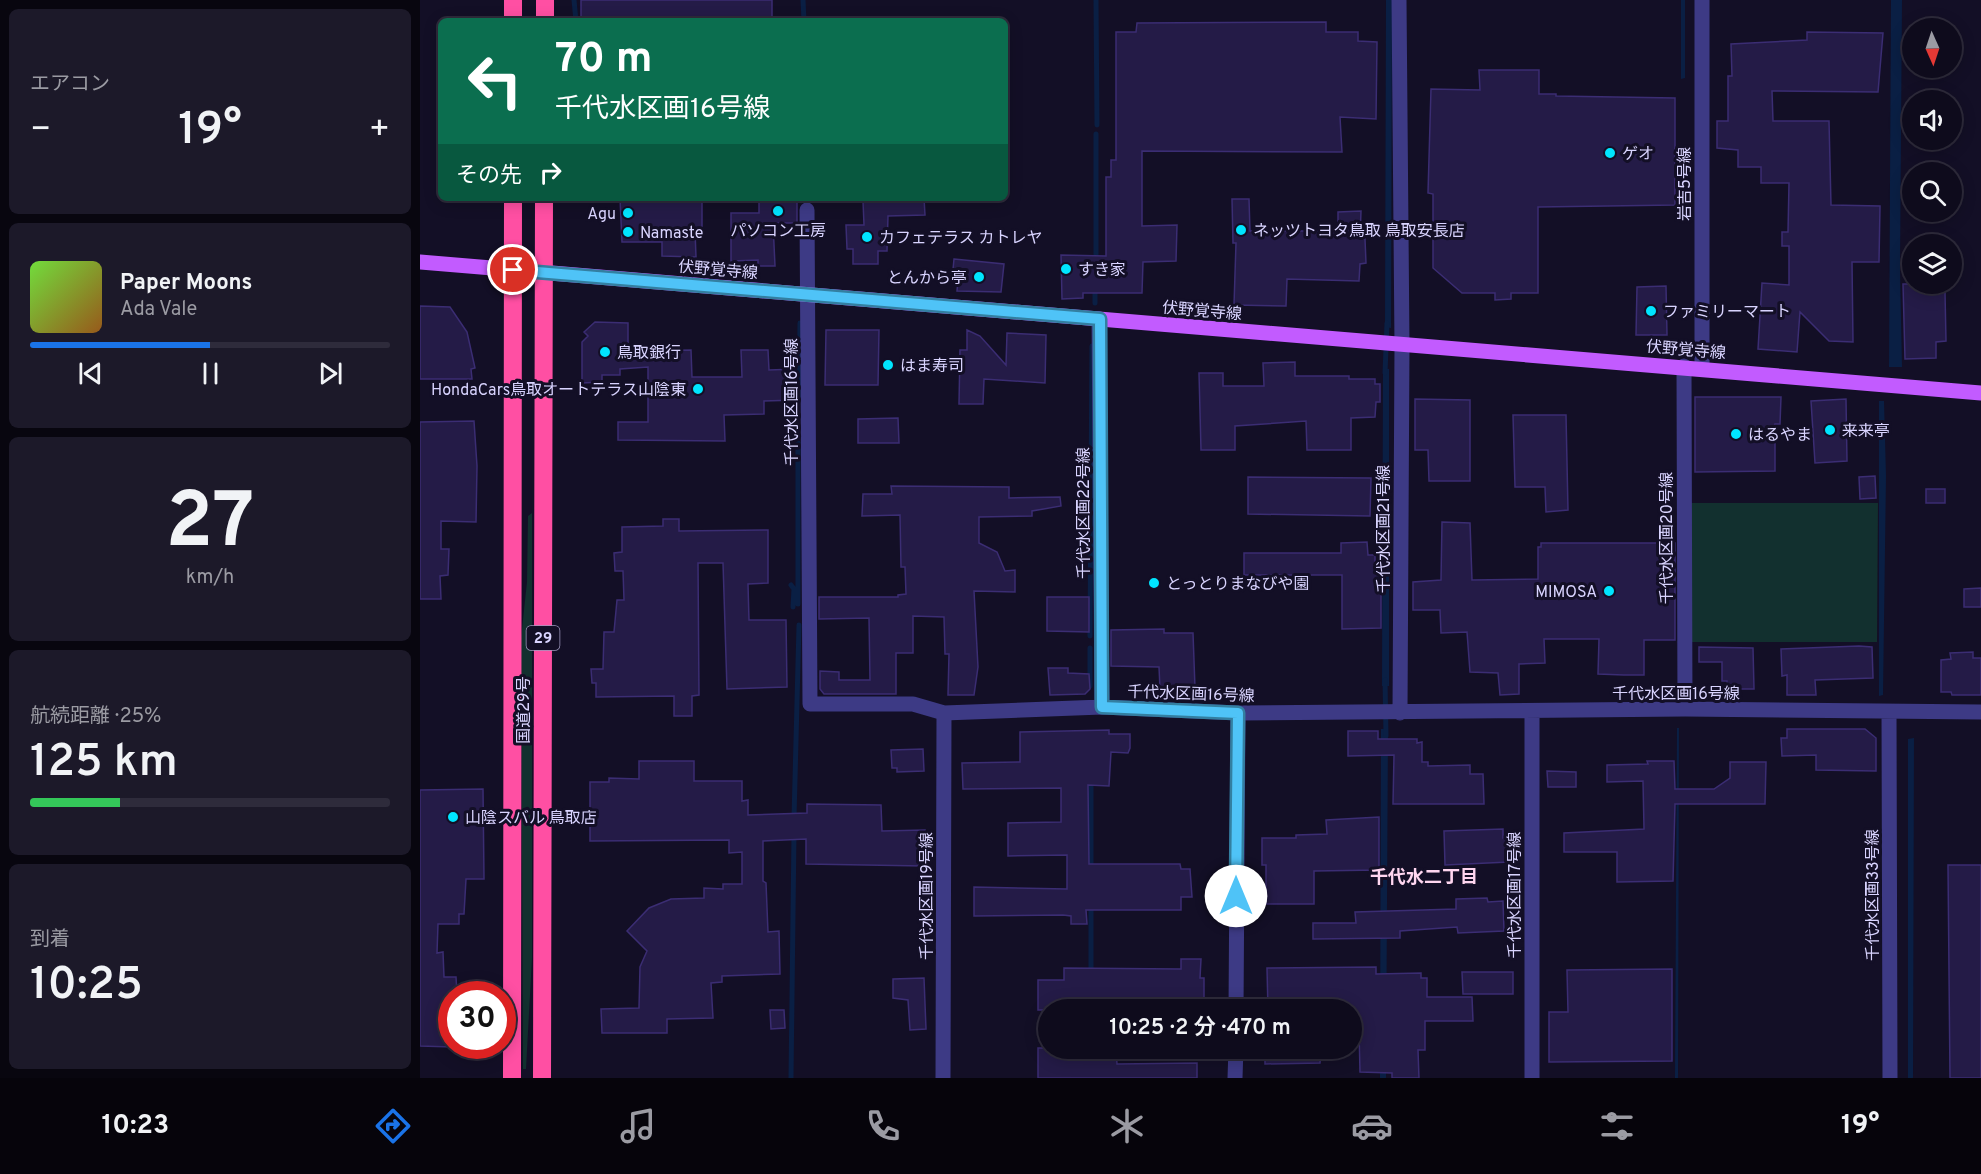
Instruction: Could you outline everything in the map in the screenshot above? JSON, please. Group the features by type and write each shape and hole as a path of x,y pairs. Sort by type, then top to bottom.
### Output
{"highway":[{"path":"513,0 513,18"},
{"path":"545,0 545,18"},
{"name":"国道29号","path":"512,1078 513,201"},
{"name":"国道29号","path":"542,1078 544,201"}],"main road":[{"name":"伏野覚寺線","path":"420,262 1402,345 1684,366 1981,393"}],"street":[{"name":"千代水区画21号線","path":"1400,0 1402,345 1400,713"},
{"name":"岩吉5号線","path":"1702,0 1702,368"},
{"path":"807,210 809,294"},
{"name":"千代水区画16号線","path":"809,294 810,704 913,704 944,713 1102,707 1238,713 1685,709 1981,712"},
{"name":"千代水区画22号線","path":"1100,319 1102,707"},
{"name":"千代水区画20号線","path":"1684,366 1685,709"},
{"name":"千代水区画17号線","path":"1532,712 1532,1078"},
{"name":"千代水区画33号線","path":"1889,712 1890,1078"},
{"name":"千代水区画19号線","path":"943,1078 944,713"},
{"path":"1236,999 1238,713"},
{"path":"1236,1059 1236,1078"}],"green space":[{"path":"1691,503 1878,503 1877,642 1690,642"},
{"path":"532,513 532,958 526,1069 523,1069 521,638 527,582 528,516"}],"water":[{"path":"1386,0 1392,0 1391,328 1385,327"},
{"path":"1681,0 1685,0 1685,78 1681,79"},
{"path":"1891,0 1902,0 1900,269 1902,367 1889,367"},
{"path":"1383,369 1389,369 1389,686 1382,686"},
{"path":"1879,401 1884,401 1886,476 1883,695 1879,696"},
{"path":"1677,728 1679,728 1678,1078 1675,1078"},
{"path":"1381,729 1388,729 1386,1078 1380,1078"},
{"path":"1914,738 1913,1078 1908,1078 1908,739"}],"building":[{"path":"581,0 772,0 772,18 581,18"},
{"path":"1326,22 1326,32 1358,32 1358,41 1377,42 1376,119 1340,117 1342,152 1142,151 1142,226 1177,225 1176,261 1143,262 1142,293 1083,293 1083,298 1062,299 1061,255 1106,256 1106,177 1111,177 1111,160 1116,160 1116,32 1136,32 1137,23"},
{"path":"1807,32 1883,33 1878,92 1772,91 1773,121 1829,121 1831,205 1880,206 1879,262 1852,262 1853,342 1829,341 1800,312 1797,352 1758,349 1762,283 1789,285 1789,246 1782,246 1782,232 1788,232 1789,183 1761,183 1761,167 1738,167 1738,150 1717,148 1717,121 1728,121 1728,76 1732,76 1731,44 1807,40"},
{"path":"1479,70 1539,70 1539,94 1675,98 1675,205 1538,207 1538,293 1511,293 1511,299 1495,300 1495,293 1462,293 1433,268 1433,194 1428,193 1431,89 1480,90"},
{"path":"1232,199 1249,199 1250,231 1338,231 1338,212 1361,211 1360,239 1365,239 1366,263 1360,264 1359,281 1287,279 1286,306 1234,305 1236,243 1233,243"},
{"path":"620,201 702,201 702,229 695,230 696,257 662,256 662,242 622,242"},
{"path":"759,201 797,201 797,223 773,223 775,266 758,266 758,260 731,261 731,213 759,213"},
{"path":"863,201 924,201 925,215 888,216 887,251 878,251 878,264 853,264 853,249 847,249 846,225 864,225"},
{"path":"954,259 1004,264 1001,292 957,291 958,281 952,280"},
{"path":"1666,286 1667,335 1636,335 1637,287"},
{"path":"1903,294 1945,294 1946,341 1936,342 1936,358 1905,359"},
{"path":"420,306 450,307 467,332 475,368 471,369 472,379 420,379"},
{"path":"595,322 628,323 628,351 691,350 692,377 742,377 741,350 768,350 769,370 796,369 797,400 764,401 764,414 724,415 725,441 618,440 618,422 648,422 648,367 620,369 620,375 602,375 602,382 582,383 582,342 588,336 584,332"},
{"path":"826,330 879,330 878,385 825,385"},
{"path":"967,330 980,336 1006,365 1007,333 1046,335 1045,383 984,379 983,404 959,404 960,350 967,350"},
{"path":"1295,362 1295,376 1349,376 1349,379 1375,379 1375,384 1380,384 1380,402 1376,402 1375,417 1351,418 1351,450 1307,450 1306,421 1235,426 1235,450 1201,450 1199,373 1223,373 1223,386 1264,386 1263,363"},
{"path":"1695,397 1781,397 1780,424 1775,424 1775,471 1695,472"},
{"path":"1415,399 1470,400 1470,481 1429,481 1428,450 1415,450"},
{"path":"1846,399 1847,461 1815,463 1811,401"},
{"path":"1513,415 1566,415 1568,510 1546,512 1545,487 1515,487"},
{"path":"898,418 899,443 858,443 858,419"},
{"path":"474,421 477,466 476,522 441,521 441,549 449,549 448,575 440,576 441,599 420,599 420,422"},
{"path":"1875,476 1876,498 1860,499 1859,477"},
{"path":"1248,477 1371,478 1370,516 1248,514"},
{"path":"891,486 1009,487 1009,498 1060,497 1061,506 1032,511 1032,516 979,517 979,543 997,552 1005,571 1015,570 1015,592 974,591 978,667 974,695 948,695 949,654 945,654 944,617 913,616 913,653 896,653 896,694 824,694 820,689 820,671 839,672 839,680 870,680 869,618 819,619 819,597 898,597 898,595 906,594 905,567 901,567 900,515 862,516 863,494 892,494"},
{"path":"1926,489 1945,489 1945,503 1926,503"},
{"path":"663,519 679,519 679,531 768,530 768,583 748,584 749,620 786,620 787,687 727,689 723,563 698,563 699,695 692,696 692,716 674,716 674,696 596,697 596,683 592,683 591,669 603,669 604,632 614,632 617,600 624,600 623,571 615,571 614,553 622,552 622,527 663,526"},
{"path":"1442,522 1470,523 1472,580 1538,579 1538,547 1541,547 1541,543 1675,543 1675,640 1644,640 1644,675 1624,675 1598,674 1599,639 1544,639 1545,663 1519,664 1519,694 1500,695 1498,673 1470,672 1467,632 1441,633 1440,610 1413,610 1413,582 1441,580"},
{"path":"1367,542 1368,555 1375,555 1375,566 1381,565 1381,628 1342,629 1342,575 1244,575 1244,553 1341,553 1341,543"},
{"path":"1981,588 1981,607 1964,607 1964,589"},
{"path":"1047,597 1089,597 1089,632 1047,631"},
{"path":"1164,629 1164,633 1193,633 1195,688 1160,689 1159,667 1111,666 1111,630"},
{"path":"1699,647 1753,648 1754,689 1727,689 1727,681 1722,681 1722,662 1699,662"},
{"path":"1872,647 1873,678 1815,680 1816,695 1787,695 1787,675 1782,676 1781,649"},
{"path":"1973,652 1973,658 1981,658 1981,695 1952,695 1951,692 1941,692 1941,660 1951,659 1950,653"},
{"path":"1048,668 1068,668 1068,673 1089,674 1090,689 1085,694 1050,695"},
{"path":"1787,729 1865,729 1876,738 1876,771 1816,770 1816,755 1782,756 1781,738 1787,738"},
{"path":"1109,730 1109,734 1130,734 1130,748 1128,753 1111,752 1109,786 1088,785 1089,864 1180,864 1181,869 1190,869 1192,897 1181,897 1181,910 1086,910 1087,924 1071,924 1071,916 1063,915 974,916 974,887 1067,889 1067,855 1008,856 1008,823 1061,822 1061,788 963,789 962,763 1020,762 1020,732"},
{"path":"1348,731 1378,731 1378,739 1417,739 1417,743 1422,742 1422,762 1428,762 1428,766 1470,765 1470,774 1483,774 1484,804 1393,804 1394,755 1348,756"},
{"path":"923,749 924,771 897,772 897,768 892,768 891,750"},
{"path":"639,761 694,761 694,781 742,781 742,801 748,800 748,815 807,813 807,804 881,805 882,831 925,830 924,866 806,864 806,839 763,841 763,881 766,883 768,932 779,931 780,974 722,976 722,982 711,983 713,1018 667,1019 667,1033 602,1033 601,1009 639,1008 640,967 647,951 627,931 649,908 671,899 704,898 704,888 723,889 723,884 742,884 742,852 729,853 729,840 590,841 590,782 609,782 609,778 639,779"},
{"path":"1647,761 1674,761 1675,789 1714,789 1730,778 1730,762 1766,762 1765,804 1675,804 1673,881 1617,882 1617,852 1564,852 1564,833 1644,829 1643,781 1607,782 1607,765 1648,764"},
{"path":"1547,771 1576,772 1576,787 1548,787"},
{"path":"483,789 484,879 466,879 464,914 459,914 459,924 438,924 437,953 443,952 444,977 456,977 456,981 438,981 438,1047 420,1046 420,790"},
{"path":"1379,817 1379,870 1314,871 1314,904 1266,904 1266,865 1262,865 1262,838 1296,838 1296,835 1327,834 1326,820"},
{"path":"1503,829 1503,838 1510,837 1509,862 1445,865 1444,831"},
{"path":"1948,865 1981,865 1981,1078 1950,1078"},
{"path":"1487,898 1488,902 1503,901 1504,931 1458,933 1457,927 1400,931 1400,938 1313,939 1313,923 1356,923 1355,912 1456,909 1456,899"},
{"path":"1181,959 1201,959 1200,978 1204,978 1204,999 1038,999 1038,980 1064,980 1064,968 1181,969"},
{"path":"1376,967 1376,974 1421,973 1421,978 1427,978 1427,997 1472,997 1473,1021 1425,1021 1425,1050 1418,1050 1419,1078 1392,1078 1392,1073 1360,1072 1362,999 1268,999 1267,968"},
{"path":"1672,969 1672,1061 1549,1062 1549,1012 1568,1012 1567,970"},
{"path":"1462,972 1513,972 1513,994 1463,994"},
{"path":"924,978 926,1029 910,1030 908,1000 893,998 893,979"},
{"path":"770,1010 784,1010 785,1028 771,1029"},
{"path":"1038,1059 1117,1059 1117,1064 1197,1063 1197,1078 1038,1078"},
{"path":"1265,1059 1320,1059 1320,1063 1265,1064"}],"waterway":[{"path":"574,0 576,18"},
{"path":"803,0 804,18"},
{"path":"1096,0 1097,125"},
{"path":"1096,134 1096,261"},
{"path":"1095,286 1095,303"},
{"path":"799,397 800,323"},
{"path":"1385,373 1387,323"},
{"path":"1090,636 1092,346"},
{"path":"798,443 798,604"},
{"path":"791,585 794,589 793,607"},
{"path":"794,818 799,625"},
{"path":"1090,648 1090,686"},
{"path":"1385,680 1386,736"},
{"path":"1091,778 1091,871"},
{"path":"791,1078 794,833"},
{"path":"1091,904 1091,973"}],"place":[{"name":"ゲオ","path":"1610,153"},
{"name":"パソコン工房","path":"778,211"},
{"name":"Agu","path":"628,213"},
{"name":"ネッツトヨタ鳥取 鳥取安長店","path":"1241,230"},
{"name":"Namaste","path":"628,232"},
{"name":"カフェテラス カトレヤ","path":"867,237"},
{"name":"すき家","path":"1066,269"},
{"name":"とんから亭","path":"979,277"},
{"name":"ファミリーマート","path":"1651,311"},
{"name":"鳥取銀行","path":"605,352"},
{"name":"はま寿司","path":"888,365"},
{"name":"HondaCars鳥取オートテラス山陰東","path":"698,389"},
{"name":"来来亭","path":"1830,430"},
{"name":"はるやま","path":"1736,434"},
{"name":"とっとりまなびや園","path":"1154,583"},
{"name":"MIMOSA","path":"1609,591"},
{"name":"山陰スバル 鳥取店","path":"453,817"}],"district":[{"name":"千代水二丁目","path":"1424,877"}],"route":[{"path":"513,270 1100,319 1102,707 1238,713 1236,896"}]}
